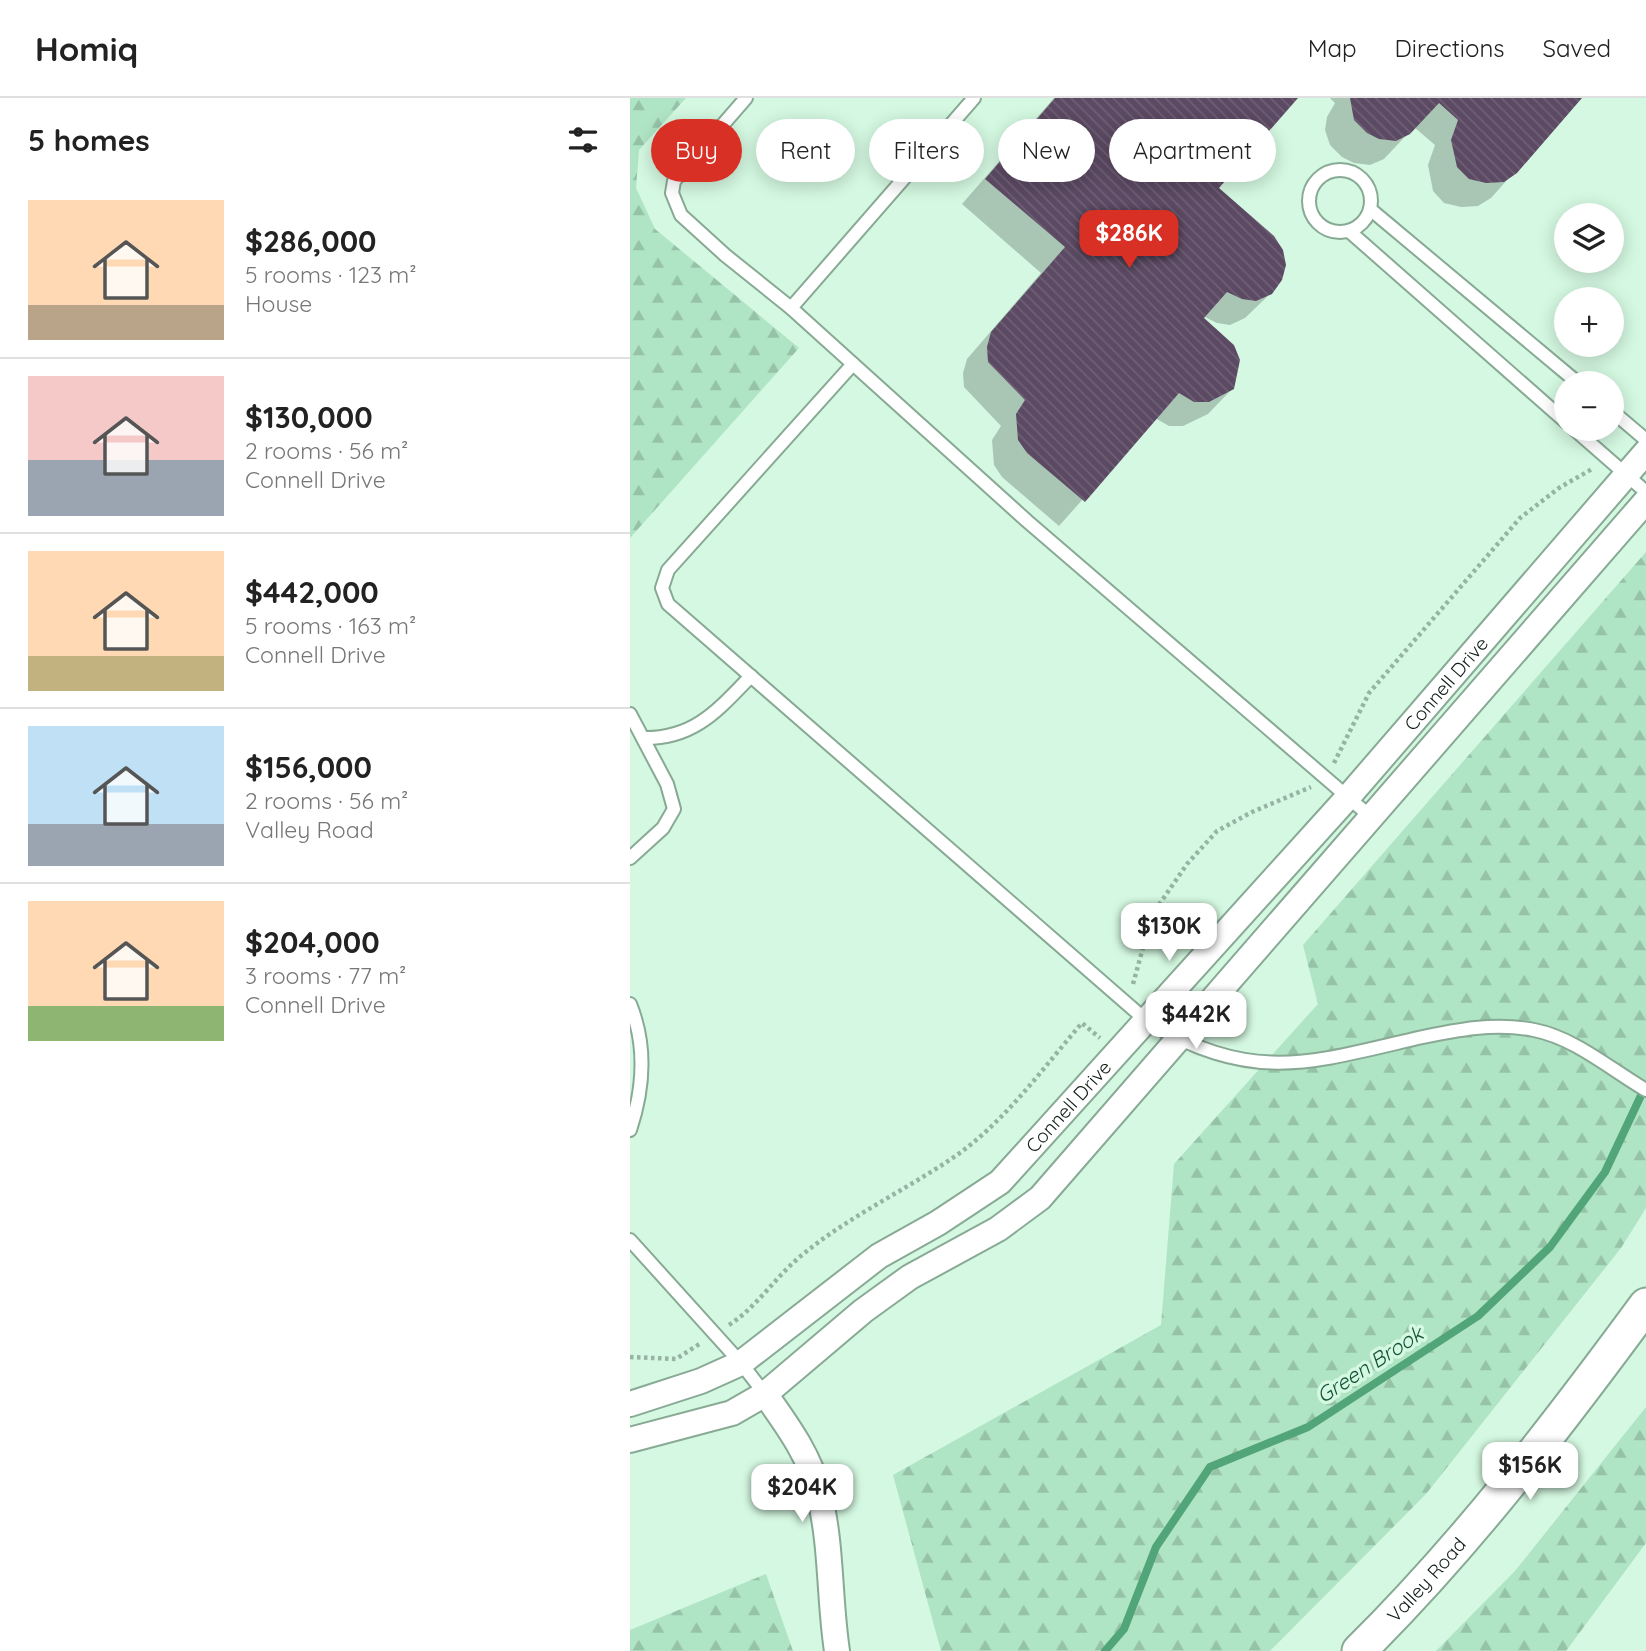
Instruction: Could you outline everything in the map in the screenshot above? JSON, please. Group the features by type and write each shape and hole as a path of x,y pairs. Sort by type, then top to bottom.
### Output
{"main road":[{"name":"Valley Road","path":"1359,1651 1397,1614 1547,1440 1646,1306"}],"street":[{"name":"Connell Drive","path":"630,1404 701,1381 741,1363 880,1256 950,1216 1000,1182 1148,1022 1349,796 1646,452"},
{"name":"Connell Drive","path":"630,1440 732,1413 765,1394 863,1311 910,1277 998,1229 1040,1198 1646,501"},
{"path":"765,1394 795,1437 819,1491 827,1535 837,1651"}],"lane":[{"path":"746,98 674,181 672,193 681,215 790,308 1027,521 1371,817"},
{"path":"790,308 974,98"},
{"path":"1335,170 1355,173 1369,189 1370,209 1358,226 1349,230 1329,230 1313,218 1308,198 1317,180 1335,170"},
{"path":"1370,209 1564,371"},
{"path":"1349,230 1554,411"},
{"path":"853,364 664,578 663,596 668,604 1148,1022 1177,1039 1212,1054 1282,1064 1313,1063 1442,1033 1490,1026 1534,1030 1566,1040 1646,1090"},
{"path":"1624,421 1646,440"},
{"path":"1588,441 1646,492"},
{"path":"643,738 660,738 696,728 710,718 751,676"},
{"path":"630,714 674,798 674,809 663,828 630,858"},
{"path":"630,1004 641,1043 642,1062 639,1099 630,1130"},
{"path":"630,1241 741,1363 765,1394"}],"path":[{"path":"630,1357 676,1359 748,1313 800,1256 877,1203 955,1157 995,1121 1082,1023 1102,1039 1107,1033 1110,1012 1133,985 1152,915 1187,864 1217,831 1252,812 1310,789 1334,762 1369,693 1520,518 1559,488 1590,471 1605,456"}],"green space":[{"path":"630,98 686,98 667,119 651,119 651,137 639,150 636,188 655,229 799,348 630,538"},
{"path":"1646,552 1646,1208 1621,1248 1426,1494 1270,1651 941,1651 893,1475 1161,1325 1174,1164 1318,1004 1303,945"},
{"path":"1646,1407 1646,1543 1566,1651 1436,1651 1515,1571"},
{"path":"766,1574 793,1651 630,1651 630,1630"}],"building":[{"path":"1055,98 1298,98 1276,123 1276,119 1109,119 1109,182 1224,182 1219,188 1274,236 1283,250 1286,265 1282,280 1272,294 1256,301 1242,299 1227,292 1204,318 1234,345 1240,360 1234,389 1209,402 1194,402 1179,393 1085,502 1027,453 1018,440 1016,414 1025,400 988,362 987,347 991,332 1065,247 985,179 998,164 998,182 1095,182 1095,119 1037,119"},
{"path":"1350,98 1582,98 1517,173 1504,182 1486,183 1469,179 1457,167 1451,140 1458,120 1439,103 1410,134 1396,141 1379,139 1367,133 1354,120"}],"waterway":[{"name":"Green Brook","path":"1105,1651 1124,1629 1156,1547 1210,1467 1308,1427 1478,1316 1550,1247 1605,1172 1645,1087"}]}
